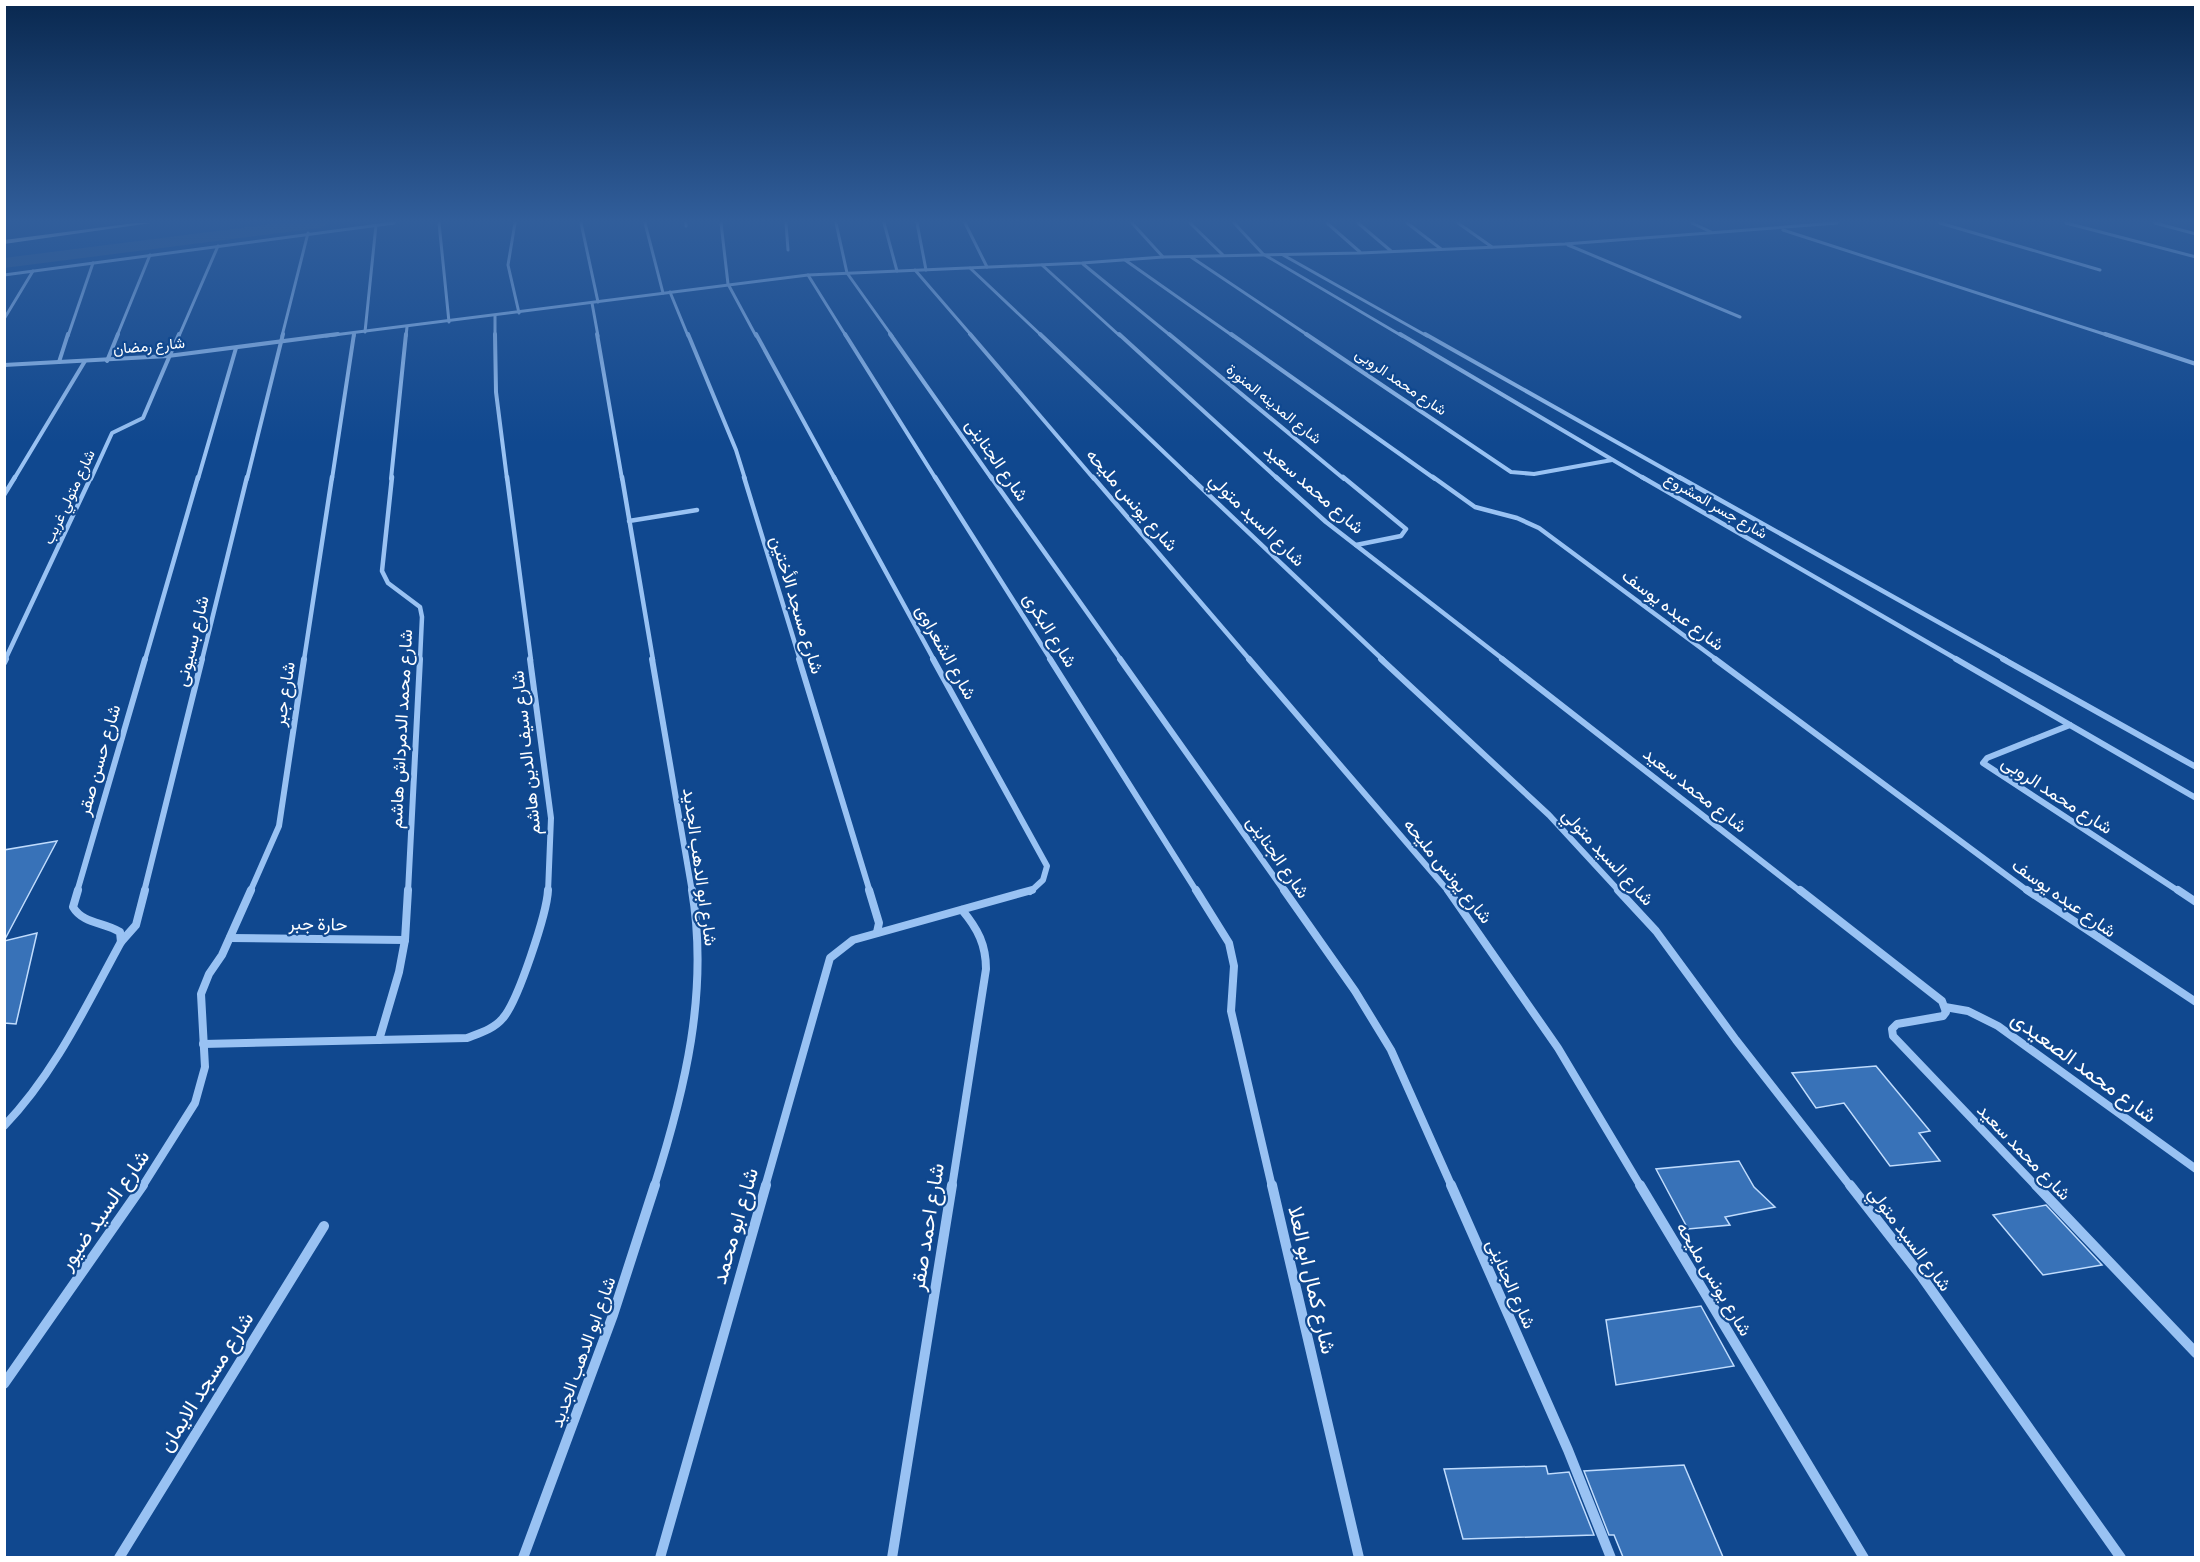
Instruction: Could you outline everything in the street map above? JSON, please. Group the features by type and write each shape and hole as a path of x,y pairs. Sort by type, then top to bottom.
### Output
{"street":[{"path":"4,319 18,296"},
{"path":"59,362 81,296"},
{"path":"107,361 133,296"},
{"name":"شارع متولي غريب","path":"4,663 112,433 143,418 195,296"},
{"name":"شارع بسيونى","path":"121,942 136,925 294,296"},
{"path":"365,332 369,296"},
{"path":"446,296 449,322"},
{"path":"515,296 519,313"},
{"name":"شارع ابو الدهب الجديد","path":"523,1557 613,1315 677,1115 696,1013 699,967 696,915 629,521 594,296"},
{"name":"شارع رمضان","path":"6,366 168,356 641,296"},
{"name":"شارع مسجد الأختين","path":"672,296 736,450 879,923 877,932"},
{"name":"شارع الشعراوى","path":"735,296 1047,866 1043,880 1030,892 877,932"},
{"name":"شارع البكرى","path":"821,296 1229,943 1234,966 1231,1011"},
{"name":"شارع الجناينى","path":"863,296 1355,991 1391,1050 1568,1450 1611,1557"},
{"name":"شارع يونس مليحه","path":"937,296 1457,900 1558,1048 1864,1557"},
{"name":"شارع السيد متولي","path":"999,296 1492,764 1549,815 1656,931 1736,1040 1922,1277 2121,1557"},
{"name":"شارع محمد سعيد","path":"1075,296 1303,502 1932,994 1945,1007 1946,1012 1943,1016 1897,1024 1892,1029 1893,1036 2196,1353"},
{"name":"شارع المدينه المنورة","path":"1122,296 1406,529 1401,536 1356,545"},
{"name":"شارع عبده يوسف","path":"1176,296 1475,507 1517,518 1539,528 2050,907 2196,1002"},
{"name":"شارع محمد الروبى","path":"1250,296 1511,472 1534,474 1613,460"},
{"name":"شارع جسر المشروع","path":"1334,296 2196,798"},
{"name":"شارع جسر المشروع","path":"1356,296 2196,767"},
{"path":"1689,296 1740,317"},
{"path":"1986,296 2196,364"},
{"name":"شارع سيف الدين هاشم","path":"203,1044 467,1038 495,1026 505,1016 530,959 549,898 551,818 496,392 495,316"},
{"name":"شارع محمد الدمرداش هاشم","path":"379,1040 399,972 405,940 422,617 420,607 388,583 382,571 407,327"},
{"name":"شارع جبر","path":"203,1044 201,994 209,974 230,938 279,826 354,333"},
{"name":"شارع حسن صقر","path":"121,942 120,932 112,925 85,920 76,915 73,907 236,348"},
{"path":"4,495 85,361"},
{"path":"629,521 697,510"},
{"name":"شارع محمد الروبى","path":"2070,725 1986,758 1983,763 2196,902"},
{"name":"شارع احمد صقر","path":"892,1557 988,954 980,930 962,910"},
{"name":"شارع ابو محمد","path":"660,1557 830,958 853,940 877,932"},
{"name":"حارة جبر","path":"230,938 405,940"},
{"path":"4,1126 23,1106 63,1049 121,942"},
{"name":"شارع محمد الصعيدى","path":"1945,1007 1968,1011 1998,1026 2196,1169"},
{"name":"شارع كمال ابو العلا","path":"1231,1011 1359,1557"},
{"name":"شارع السيد ضيور","path":"4,1384 163,1156 195,1103 205,1067 203,1044"},
{"name":"شارع مسجد الايمان","path":"118,1557 324,1226"}],"building":[{"path":"57,841 4,941 4,850"},
{"path":"37,933 16,1024 4,1023 4,941"},
{"path":"1876,1066 1930,1131 1919,1133 1940,1161 1890,1166 1844,1103 1816,1108 1792,1073"},
{"path":"1739,1161 1754,1187 1775,1207 1725,1217 1730,1225 1688,1229 1656,1169"},
{"path":"2046,1205 2102,1265 2043,1275 1993,1215"},
{"path":"1701,1306 1734,1366 1616,1385 1606,1320"},
{"path":"1684,1465 1723,1557 1623,1557 1614,1535 1609,1535 1584,1471"},
{"path":"1546,1466 1548,1474 1569,1472 1594,1535 1463,1539 1444,1469"}]}
